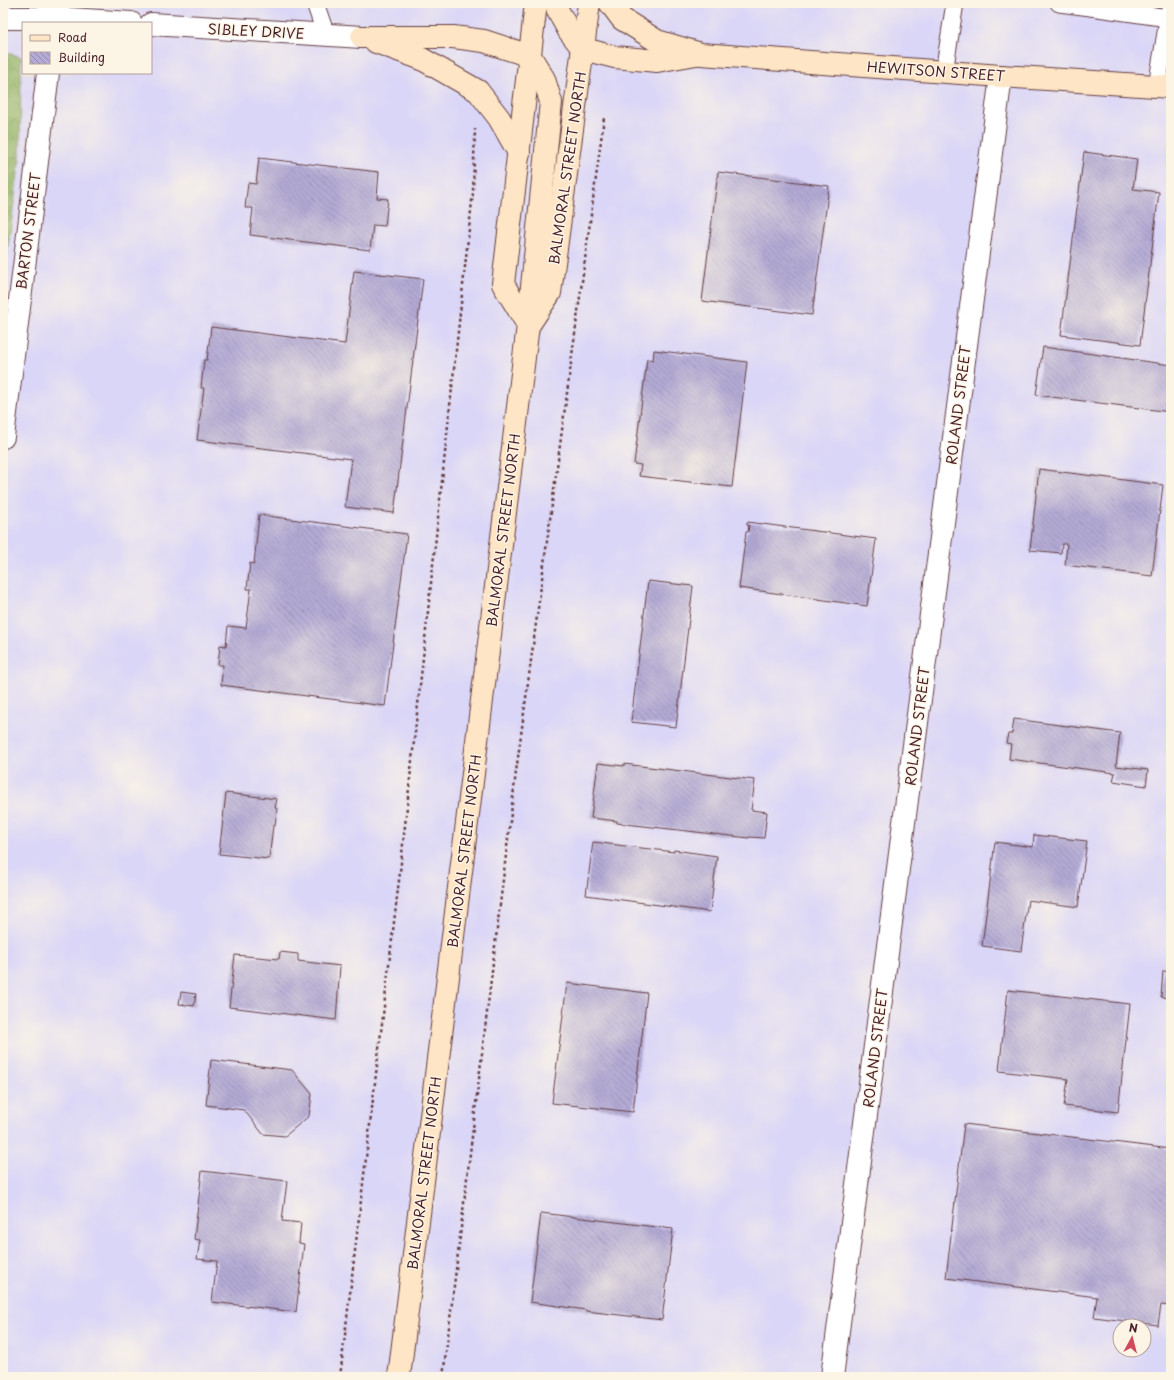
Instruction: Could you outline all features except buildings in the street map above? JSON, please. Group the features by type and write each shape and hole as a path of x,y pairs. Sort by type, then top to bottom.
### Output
{"main road":[{"path":"528,325 503,284 536,3"},
{"path":"556,3 558,11 569,31 583,50 615,57 657,61 701,54"},
{"name":"BALMORAL STREET NORTH","path":"400,1377 528,325 550,293 589,3"},
{"path":"610,3 622,19 657,41 701,54"},
{"path":"362,37 453,37 484,41 530,56 544,80 551,102 528,325"},
{"path":"362,37 422,59 478,91 499,118 519,153"},
{"name":"HEWITSON STREET","path":"701,54 1164,87"}],"street":[{"path":"3,18 55,15 122,22"},
{"name":"SIBLEY DRIVE","path":"152,24 362,37"},
{"name":"BARTON STREET","path":"3,437 48,74"},
{"name":"ROLAND STREET","path":"832,1377 1001,76"}],"lane":[{"path":"315,3 326,35"},
{"path":"944,72 955,3"},
{"path":"1059,3 1170,10 1164,87"}],"path":[{"path":"443,1377 516,772 604,118"},
{"path":"340,1377 401,864 473,192 475,126"}],"shaded area":[{"path":"3,3 1171,3 1171,1377 3,1377 3,283 20,158 21,58 3,52"}],"green space":[{"path":"3,52 21,57 20,158 3,283"}]}
